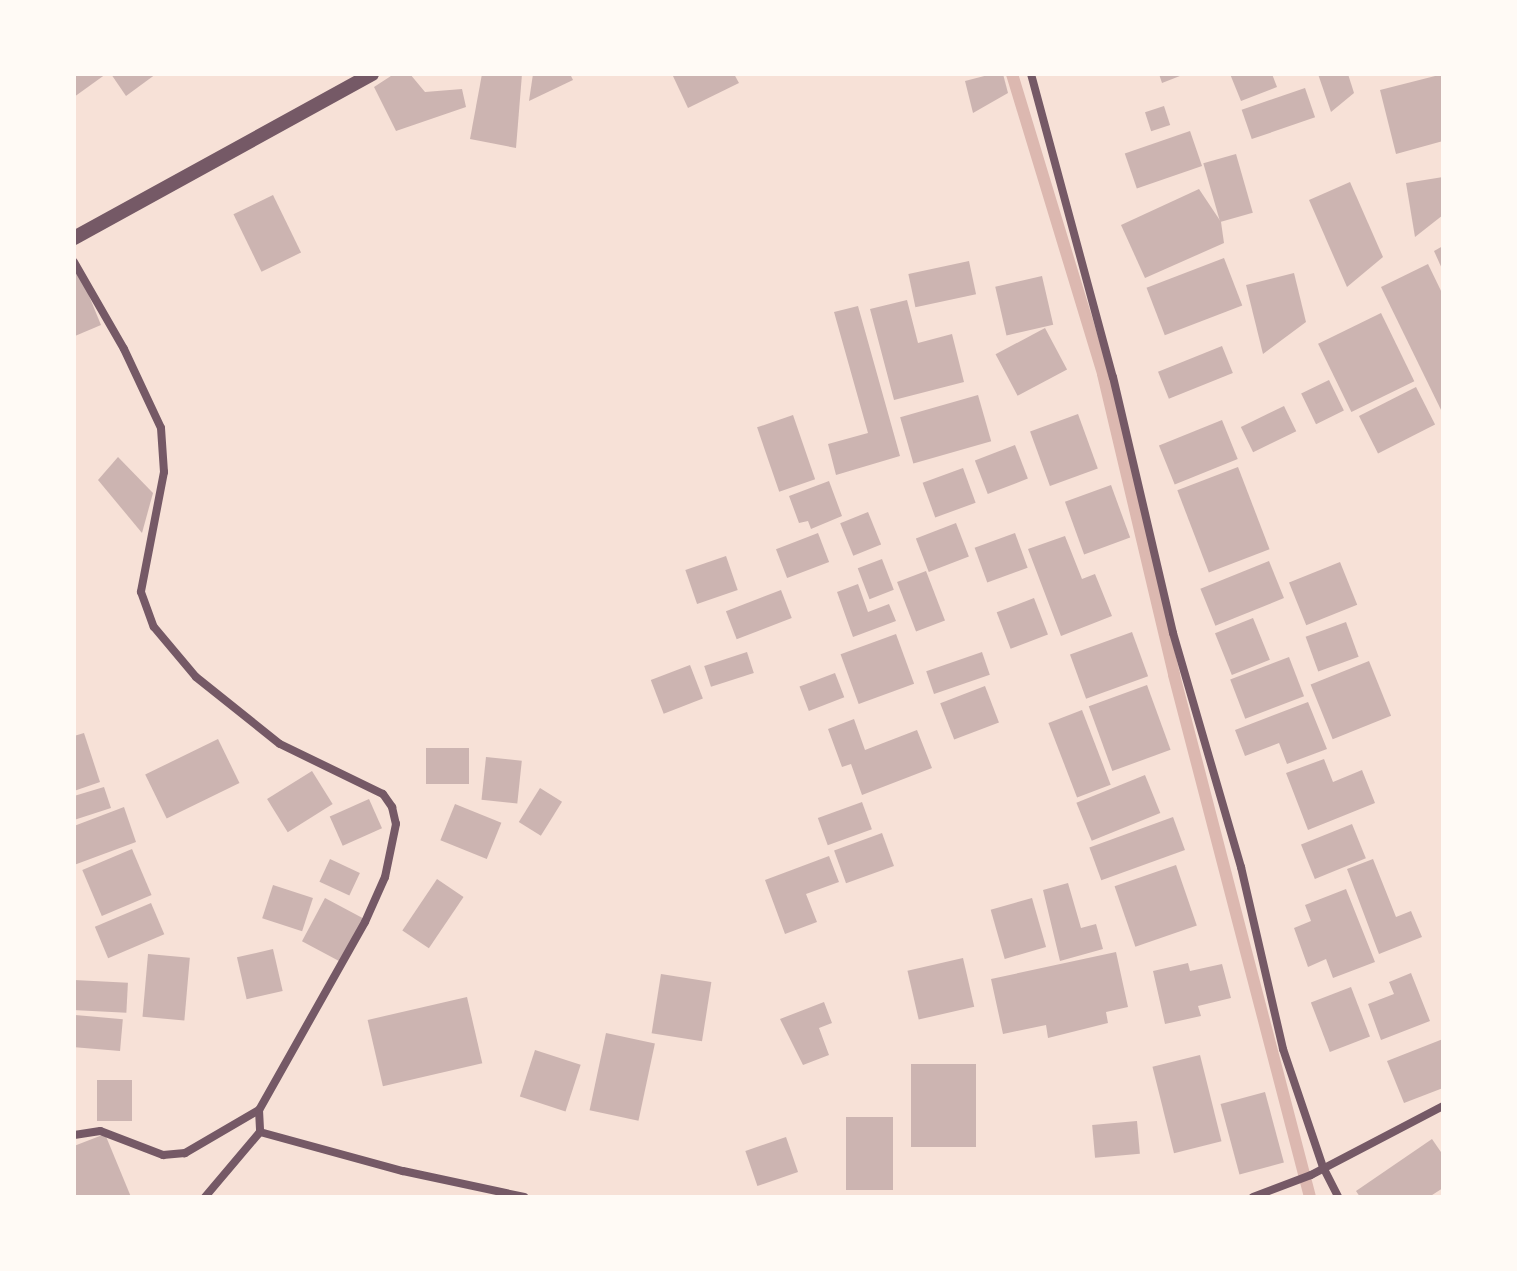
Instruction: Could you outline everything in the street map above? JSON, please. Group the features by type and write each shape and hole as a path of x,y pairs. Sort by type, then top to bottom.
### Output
{"street":[{"path":"74,238 372,74"},
{"path":"1031,74 1113,377 1173,633 1241,867 1283,1049 1323,1167 1338,1197"},
{"path":"74,262 124,349 161,428 164,472 141,592 154,627 196,677 280,744 383,794 392,807 396,824 385,877 365,922 259,1110 185,1153 163,1155 100,1131 74,1135"},
{"path":"1253,1197 1311,1175 1443,1106"},
{"path":"205,1197 260,1132 259,1110"},
{"path":"260,1132 403,1171 524,1197"}],"building":[{"path":"74,74 106,74 74,97"},
{"path":"111,74 156,74 126,96"},
{"path":"394,74 410,74 425,92 462,89 466,107 396,131 374,87"},
{"path":"482,74 522,74 516,148 470,139"},
{"path":"533,74 570,74 573,80 529,101"},
{"path":"672,74 734,74 739,83 688,108"},
{"path":"1003,74 1008,93 973,113 965,81"},
{"path":"1159,74 1185,74 1162,83"},
{"path":"1230,74 1272,74 1277,87 1241,101"},
{"path":"1318,74 1348,74 1354,93 1331,112"},
{"path":"1443,74 1443,141 1396,154 1380,90"},
{"path":"1305,88 1315,117 1252,139 1242,110"},
{"path":"1164,106 1170,125 1151,131 1145,112"},
{"path":"1190,131 1202,166 1137,188 1125,153"},
{"path":"1236,154 1253,213 1220,222 1203,163"},
{"path":"1443,177 1443,215 1415,237 1406,183"},
{"path":"1350,182 1383,257 1347,287 1309,200"},
{"path":"1199,189 1221,222 1224,243 1145,278 1121,225"},
{"path":"273,195 301,253 262,272 233,214"},
{"path":"1443,246 1443,271 1434,251"},
{"path":"1224,258 1242,306 1165,335 1147,288"},
{"path":"969,261 976,294 915,307 908,274"},
{"path":"1428,264 1443,295 1443,414 1381,287"},
{"path":"78,269 101,325 75,336 74,270"},
{"path":"1294,273 1306,322 1263,354 1246,285"},
{"path":"1042,276 1053,325 1006,336 995,287"},
{"path":"907,300 918,343 952,334 964,382 894,400 870,309"},
{"path":"858,306 900,456 836,475 828,444 868,433 834,312"},
{"path":"1381,313 1414,381 1351,412 1318,344"},
{"path":"1045,328 1067,369 1018,396 996,354"},
{"path":"1222,346 1233,373 1169,399 1158,372"},
{"path":"1329,380 1344,411 1316,424 1301,394"},
{"path":"1416,387 1435,424 1378,453 1359,416"},
{"path":"978,395 991,441 913,463 900,417"},
{"path":"1284,406 1296,431 1253,452 1241,427"},
{"path":"1078,414 1098,469 1050,486 1030,431"},
{"path":"793,415 815,479 779,492 757,427"},
{"path":"1222,420 1238,459 1175,484 1159,445"},
{"path":"1015,445 1028,479 988,494 975,460"},
{"path":"118,457 153,493 142,533 98,480"},
{"path":"1238,467 1270,549 1209,572 1177,490"},
{"path":"963,468 976,503 935,517 923,483"},
{"path":"829,481 842,516 811,529 808,521 799,523 789,496"},
{"path":"1111,485 1130,538 1084,554 1065,502"},
{"path":"868,512 881,544 853,556 840,523"},
{"path":"956,523 969,557 929,572 916,538"},
{"path":"818,533 829,562 787,578 776,549"},
{"path":"1015,533 1028,568 987,582 975,548"},
{"path":"1065,536 1082,579 1095,574 1112,616 1061,636 1028,549"},
{"path":"726,556 738,590 697,604 685,570"},
{"path":"882,559 894,590 870,599 858,568"},
{"path":"1269,561 1284,598 1215,626 1200,589"},
{"path":"1340,562 1357,605 1306,625 1289,583"},
{"path":"926,571 945,620 916,632 897,582"},
{"path":"858,584 868,612 889,604 896,621 853,637 837,592"},
{"path":"781,590 792,618 737,639 726,611"},
{"path":"1034,598 1048,634 1011,649 997,612"},
{"path":"1253,618 1270,660 1232,675 1215,633"},
{"path":"1346,622 1359,657 1318,671 1306,637"},
{"path":"1132,632 1148,676 1086,699 1070,655"},
{"path":"896,634 914,684 859,704 841,654"},
{"path":"747,652 754,673 711,687 704,666"},
{"path":"982,652 990,675 934,694 926,671"},
{"path":"1289,657 1304,696 1245,719 1230,680"},
{"path":"1369,661 1391,716 1333,739 1311,685"},
{"path":"690,665 703,699 664,714 651,680"},
{"path":"835,673 844,697 809,711 800,687"},
{"path":"1147,685 1171,750 1112,771 1089,706"},
{"path":"985,686 999,722 954,740 940,703"},
{"path":"1308,702 1327,749 1287,764 1279,743 1245,756 1235,730"},
{"path":"1082,710 1111,785 1077,798 1048,723"},
{"path":"854,719 865,750 917,730 932,768 862,795 851,764 842,767 828,729"},
{"path":"84,733 100,782 74,791 74,736"},
{"path":"218,739 239,783 167,819 145,775"},
{"path":"426,748 469,748 469,784 426,784"},
{"path":"486,757 522,761 517,804 482,800"},
{"path":"1324,759 1333,782 1362,770 1375,803 1308,830 1286,773"},
{"path":"312,771 333,804 288,832 267,799"},
{"path":"1145,775 1160,813 1092,841 1076,803"},
{"path":"104,787 111,808 74,820 74,796"},
{"path":"540,788 562,802 541,836 519,822"},
{"path":"369,799 382,828 343,846 330,816"},
{"path":"862,802 872,829 828,845 818,818"},
{"path":"455,804 501,823 487,859 440,840"},
{"path":"124,807 136,842 74,865 74,826"},
{"path":"1173,817 1185,850 1101,880 1089,847"},
{"path":"1352,824 1366,858 1315,879 1301,845"},
{"path":"882,833 894,866 846,883 834,850"},
{"path":"132,849 152,895 102,916 82,870"},
{"path":"829,856 839,882 806,894 817,922 785,934 765,880"},
{"path":"330,859 360,873 349,896 319,882"},
{"path":"1373,859 1396,917 1411,911 1422,937 1379,954 1347,869"},
{"path":"1176,865 1197,926 1135,947 1115,886"},
{"path":"437,879 464,897 429,948 402,930"},
{"path":"1068,883 1081,928 1096,924 1103,949 1060,961 1043,890"},
{"path":"273,885 313,898 302,931 262,918"},
{"path":"1346,889 1375,962 1333,978 1326,959 1308,967 1294,928 1311,921 1305,905"},
{"path":"325,898 363,918 340,961 302,941"},
{"path":"1032,898 1046,947 1005,959 991,910"},
{"path":"151,903 164,934 108,958 95,927"},
{"path":"273,949 283,991 247,999 237,957"},
{"path":"1116,952 1128,1007 1106,1012 1108,1023 1048,1038 1046,1025 1003,1034 991,979"},
{"path":"148,954 190,958 184,1020 143,1017"},
{"path":"963,958 974,1007 919,1020 907,971"},
{"path":"1188,963 1190,971 1222,964 1231,998 1198,1006 1201,1016 1165,1024 1153,971"},
{"path":"1411,973 1430,1021 1381,1040 1368,1004 1394,994 1389,982"},
{"path":"661,974 711,982 702,1041 652,1033"},
{"path":"74,980 128,983 126,1013 74,1010"},
{"path":"1351,987 1370,1036 1330,1052 1311,1002"},
{"path":"467,997 482,1063 383,1086 368,1020"},
{"path":"824,1002 832,1023 819,1028 829,1055 803,1065 780,1019"},
{"path":"75,1015 123,1019 120,1051 74,1047"},
{"path":"606,1033 655,1043 638,1121 590,1110"},
{"path":"1443,1039 1443,1088 1404,1103 1387,1061"},
{"path":"535,1050 581,1065 566,1111 520,1097"},
{"path":"1200,1055 1222,1141 1174,1153 1152,1067"},
{"path":"911,1064 976,1064 976,1147 911,1147"},
{"path":"97,1080 132,1080 132,1121 97,1121"},
{"path":"1265,1092 1284,1163 1239,1174 1221,1104"},
{"path":"846,1117 893,1117 893,1190 846,1190"},
{"path":"1137,1121 1140,1154 1095,1158 1092,1125"},
{"path":"105,1134 131,1197 74,1197 74,1146"},
{"path":"786,1137 798,1172 757,1186 745,1151"},
{"path":"1432,1139 1443,1155 1443,1188 1429,1197 1360,1197 1356,1191"}],"waterway":[{"path":"1012,74 1103,374 1174,675 1310,1197"}]}
